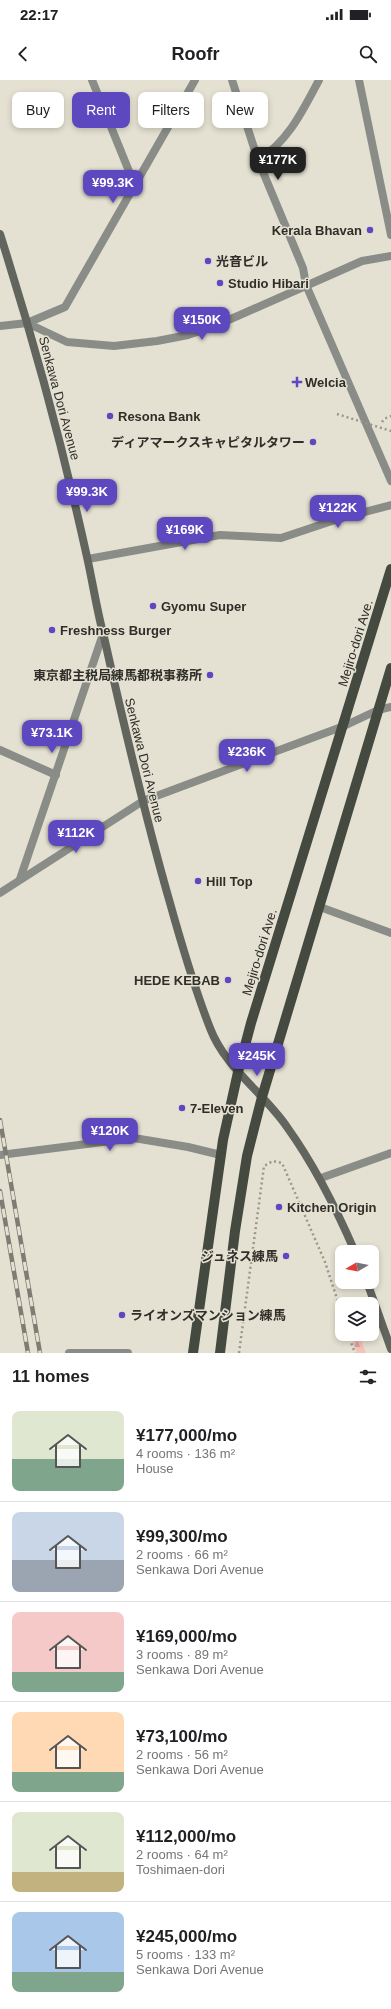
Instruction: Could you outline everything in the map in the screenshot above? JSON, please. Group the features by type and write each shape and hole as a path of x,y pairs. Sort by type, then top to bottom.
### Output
{"main road":[{"name":"Senkawa Dori Avenue","path":"0,234 61,444 88,559 103,634 143,801 192,980 213,1036 238,1072 262,1096 287,1126 321,1178 352,1245"},
{"name":"Mejiro-dori Ave.","path":"193,1353 221,1155 238,1072 253,1016 344,726 391,569"},
{"path":"220,1353 235,1231 247,1156 262,1096 320,908 391,668"},
{"path":"370,1289 391,1349"}],"street":[{"path":"92,80 135,186"},
{"path":"0,326 27,323 65,307 194,80"},
{"path":"232,80 258,160 303,268 306,285 391,481"},
{"path":"258,160 271,152 297,122 319,80"},
{"path":"359,80 391,235"},
{"path":"27,323 67,342 114,346 136,344 188,335 243,315 306,285 362,261 391,256"},
{"path":"88,559 220,535 281,538 338,519 391,505"},
{"path":"20,879 103,634"},
{"path":"0,892 143,801 344,726 378,710 391,707"},
{"path":"0,750 56,775"},
{"path":"320,908 391,933"},
{"path":"0,1155 134,1138 188,1147 221,1155"},
{"path":"321,1178 391,1153"},
{"path":"69,1353 128,1353"}],"path":[{"path":"337,414 391,431"},
{"path":"239,1353 264,1166 273,1161 282,1163 325,1262 336,1297"},
{"path":"350,1341 354,1353"}],"green space":[{"path":"353,1341 362,1341 366,1353 357,1353"}],"railway":[{"path":"0,1120 40,1353"},
{"path":"0,1191 28,1353"}],"place":[{"name":"Kerala Bhavan","path":"370,230"},
{"name":"光音ビル","path":"208,261"},
{"name":"Studio Hibari","path":"220,283"},
{"name":"Welcia","path":"297,382"},
{"name":"Resona Bank","path":"110,416"},
{"name":"ディアマークスキャピタルタワー","path":"313,442"},
{"name":"Gyomu Super","path":"153,606"},
{"name":"Freshness Burger","path":"52,630"},
{"name":"東京都主税局練馬都税事務所","path":"210,675"},
{"name":"Hill Top","path":"198,881"},
{"name":"HEDE KEBAB","path":"228,980"},
{"name":"7-Eleven","path":"182,1108"},
{"name":"Kitchen Origin","path":"279,1207"},
{"name":"ジュネス練馬","path":"286,1256"},
{"name":"ライオンズマンション練馬","path":"122,1315"}]}
